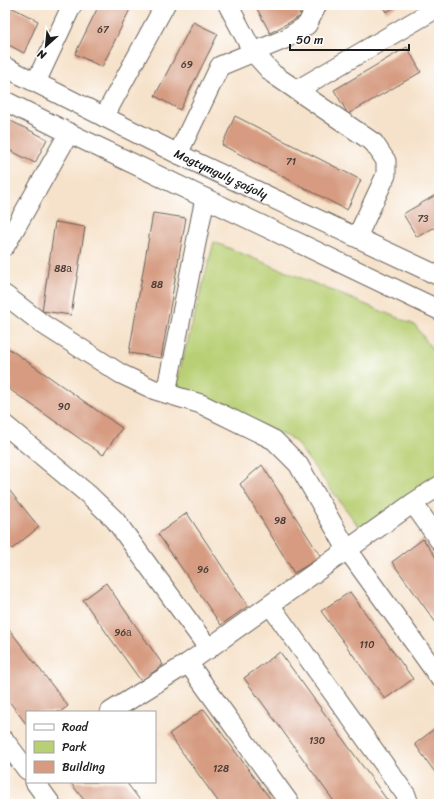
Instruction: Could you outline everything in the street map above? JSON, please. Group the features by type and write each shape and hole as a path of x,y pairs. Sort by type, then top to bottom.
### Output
{"street":[{"path":"36,82 72,5"},
{"path":"104,117 165,5"},
{"path":"228,5 253,52 273,74 374,143 386,161 386,175 357,237"},
{"path":"178,154 220,66 285,39 307,25 317,5"},
{"path":"297,90 439,7"},
{"name":"Magtymguly şaýoly","path":"5,67 178,154 439,276"},
{"path":"5,101 439,310"},
{"path":"5,246 69,133"},
{"path":"166,393 205,198"},
{"path":"5,295 44,325 121,374 155,390 201,404 274,440 298,464 347,549 439,677"},
{"path":"5,425 89,495 115,520 209,649"},
{"path":"112,711 209,649 347,549 439,486"},
{"path":"413,503 439,540"},
{"path":"270,605 406,795 409,804"},
{"path":"188,663 290,804"},
{"path":"5,741 25,763"},
{"path":"36,783 51,804"}],"green space":[{"path":"214,242 415,325 439,359 439,478 362,531 294,440 176,385"}],"building":[{"path":"5,5 38,21 24,53 5,43"},
{"path":"99,5 132,5 102,67 75,54"},
{"path":"255,5 295,5 301,16 270,33"},
{"path":"382,5 399,5 386,12"},
{"path":"193,22 218,34 180,110 155,96"},
{"path":"407,47 421,72 348,114 334,90"},
{"path":"235,116 361,180 347,210 222,145"},
{"path":"5,118 47,139 35,163 5,148"},
{"path":"439,193 439,225 417,237 403,214"},
{"path":"153,213 186,218 161,358 129,353"},
{"path":"55,222 85,227 71,315 42,311"},
{"path":"8,348 122,428 103,455 5,386 5,352"},
{"path":"262,465 321,557 294,573 240,484"},
{"path":"5,485 39,527 12,549 5,541"},
{"path":"187,513 248,606 221,625 158,534"},
{"path":"423,539 439,562 439,627 392,562"},
{"path":"106,583 163,665 141,681 83,600"},
{"path":"350,592 413,679 385,699 321,611"},
{"path":"5,624 68,706 61,711 26,711 26,724 5,696"},
{"path":"280,652 390,804 336,804 244,678"},
{"path":"204,709 274,804 220,804 169,734"},
{"path":"439,725 439,778 415,744"},
{"path":"71,783 127,783 143,804 87,804"}]}
